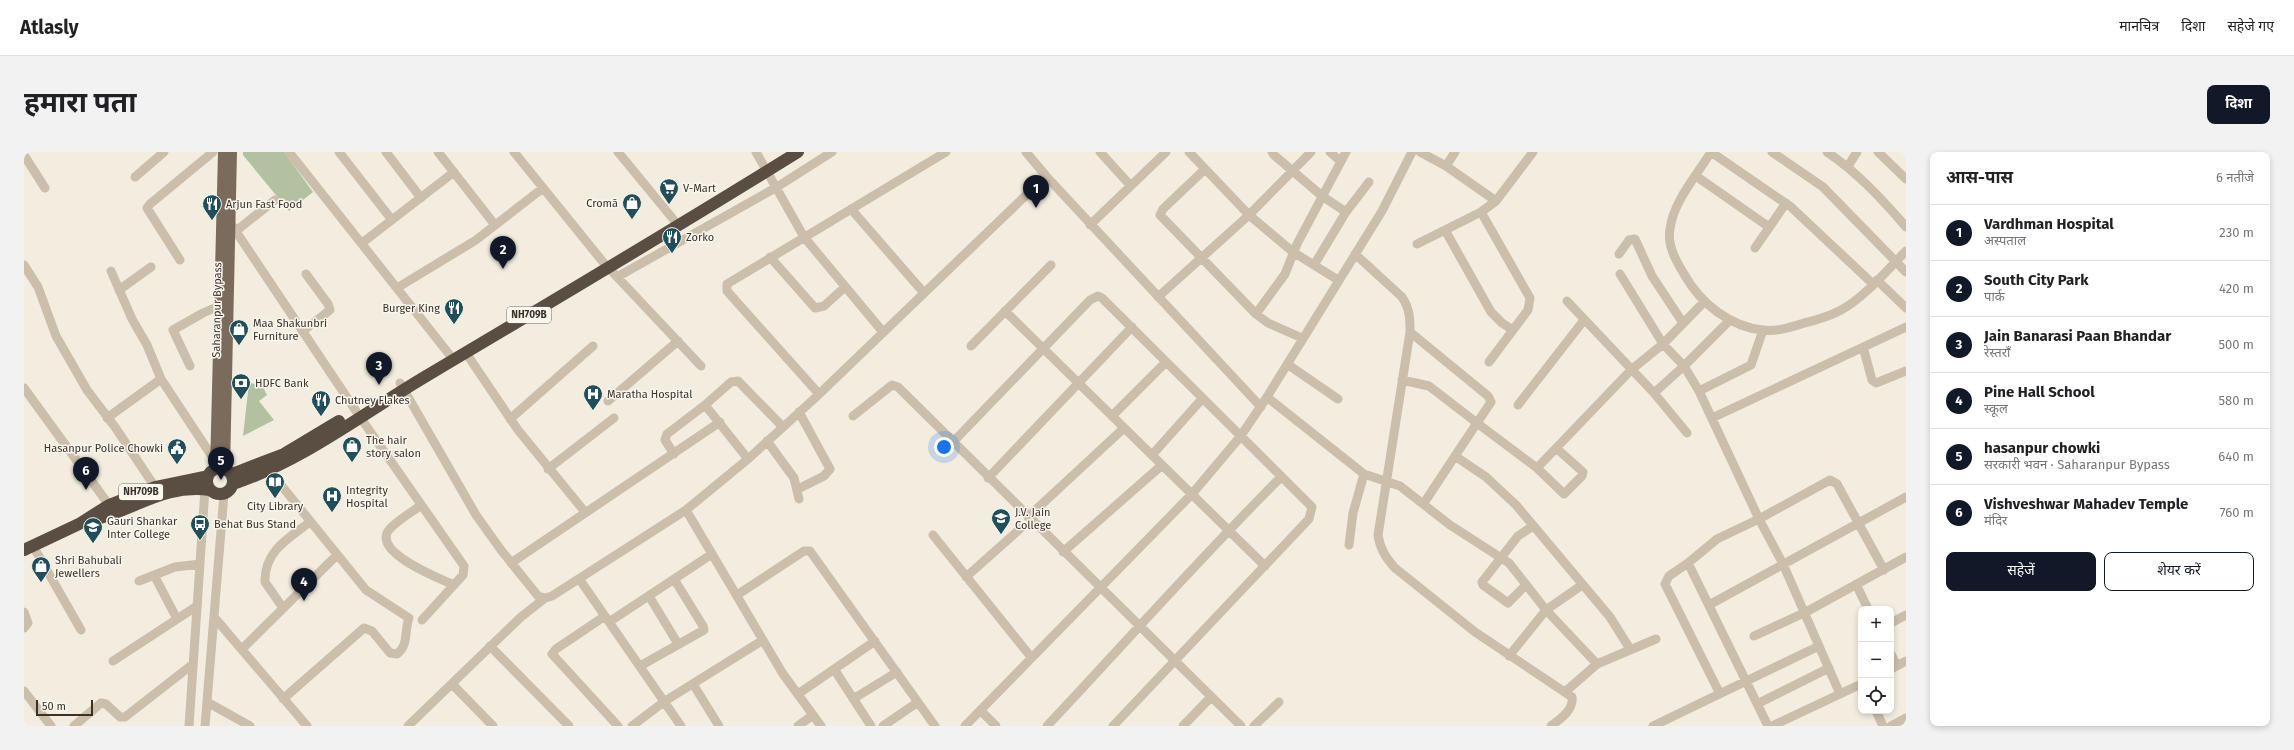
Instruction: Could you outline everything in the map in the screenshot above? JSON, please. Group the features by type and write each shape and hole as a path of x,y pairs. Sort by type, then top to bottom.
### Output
{"highway":[{"name":"NH709B","path":"766,167 782,152"},
{"name":"NH709B","path":"402,386 466,353 675,222 766,167 798,152"},
{"name":"NH709B","path":"222,472 268,469 310,449 358,414 449,354 606,265"},
{"name":"NH709B","path":"28,548 79,524 109,505 155,487 222,472 284,454 358,414"},
{"name":"NH709B","path":"79,524 105,516 169,491 186,488 208,489 219,494 224,494 228,492 222,472"},
{"path":"208,489 207,480 222,472"}],"main road":[{"path":"222,472 219,306 223,152"},
{"name":"Saharanpur Bypass","path":"222,472 233,228 232,152"}],"street":[{"path":"135,177 164,152"},
{"path":"180,260 148,210 148,206 212,152"},
{"path":"289,152 449,354"},
{"path":"339,152 392,220"},
{"path":"386,152 421,198"},
{"path":"438,152 495,225"},
{"path":"514,152 606,265 701,366"},
{"path":"618,152 675,222"},
{"path":"756,152 766,167 804,237 883,332"},
{"path":"618,278 777,187 832,152"},
{"path":"819,394 727,291 726,288 729,282 946,152"},
{"path":"1026,152 1090,225 1260,407"},
{"path":"1100,152 1130,185"},
{"path":"1090,225 1166,152"},
{"path":"1189,152 1204,170 1249,215 1293,252 1338,280"},
{"path":"1272,152 1322,196 1346,212"},
{"path":"1158,297 1249,215 1311,152"},
{"path":"1330,152 1340,161"},
{"path":"1256,314 1279,284 1293,252 1346,152"},
{"path":"965,726 1192,494 1240,436 1267,397 1302,338 1382,211 1412,152"},
{"path":"1420,152 1446,166 1496,201"},
{"path":"1446,166 1455,152"},
{"path":"1417,244 1481,212 1496,201 1533,152"},
{"path":"1906,251 1875,282 1842,310 1822,319 1781,329 1763,330 1730,320 1704,302 1687,280 1670,243 1672,219 1711,152 1786,203 1808,221 1875,282 1906,308"},
{"path":"1772,152 1823,187 1906,272"},
{"path":"1827,152 1848,166 1906,227"},
{"path":"1848,166 1857,152"},
{"path":"1878,152 1906,179"},
{"path":"24,155 45,188"},
{"path":"1204,170 1160,212 1162,218 1203,258 1256,314 1268,323 1302,338"},
{"path":"362,243 454,172"},
{"path":"413,725 490,646 521,617 545,598 552,596 580,580 686,510 748,459 819,394 1046,176"},
{"path":"1696,176 1769,227"},
{"path":"1314,265 1346,212 1369,182"},
{"path":"397,288 476,240 542,188"},
{"path":"275,200 233,228 358,414 464,566 463,575 422,620"},
{"path":"1755,248 1786,203"},
{"path":"851,209 924,293"},
{"path":"1481,212 1530,298 1528,310 1489,362"},
{"path":"1446,230 1491,312 1502,323 1514,330"},
{"path":"1619,254 1629,240 1635,239 1652,276 1683,323"},
{"path":"1355,254 1402,297 1408,305 1410,332 1378,535 1380,546 1386,558 1395,568 1508,656 1572,697 1573,702 1569,710 1551,726"},
{"path":"770,257 815,308 824,306 845,287"},
{"path":"24,265 38,287 61,346 87,390 155,487"},
{"path":"971,346 1051,265"},
{"path":"119,290 151,267"},
{"path":"111,271 147,345 161,379 222,472"},
{"path":"303,331 330,310 328,304 306,274"},
{"path":"1620,274 1663,344 1684,366 1699,391 1806,612 1840,694"},
{"path":"952,442 1042,347 1094,297 1102,298 1281,477 1309,502 1312,507 1312,514 1265,566 1113,726"},
{"path":"1567,301 1654,393 1687,432"},
{"path":"1537,468 1631,370 1663,344 1704,302"},
{"path":"190,366 173,330 219,306"},
{"path":"1005,311 1265,566"},
{"path":"1518,405 1584,320"},
{"path":"1654,393 1684,366 1730,320"},
{"path":"988,478 1132,328"},
{"path":"1699,391 1751,365 1763,330"},
{"path":"1712,418 1863,347 1905,330"},
{"path":"1410,332 1488,396 1491,402 1424,503"},
{"path":"608,401 678,342"},
{"path":"510,419 593,346"},
{"path":"1863,347 1872,380 1876,383 1906,371"},
{"path":"466,353 510,419 548,469 585,512"},
{"path":"1112,416 1166,362"},
{"path":"1287,364 1338,399"},
{"path":"107,418 161,379"},
{"path":"1402,380 1429,386 1537,468 1562,492 1567,492 1582,476 1583,472 1556,448"},
{"path":"674,454 665,440 667,434 705,406 731,382 738,381 783,427"},
{"path":"853,416 889,387 895,385 1241,726"},
{"path":"402,386 462,491 511,563 532,590 538,596 545,598"},
{"path":"24,388 109,505"},
{"path":"1267,397 1364,474 1400,486 1424,503 1450,525 1501,557 1518,572 1526,585 1546,610 1597,664"},
{"path":"1152,455 1202,399"},
{"path":"705,406 720,422 748,459"},
{"path":"798,488 824,476 830,469 799,412"},
{"path":"548,469 614,418"},
{"path":"511,563 720,422"},
{"path":"1028,517 1124,428"},
{"path":"767,442 794,478 798,488 799,499"},
{"path":"1455,456 1503,492 1610,617 1630,649"},
{"path":"1063,552 1162,465"},
{"path":"268,469 366,590 409,616 406,626 405,645 398,654 393,655 372,631 364,628 284,699"},
{"path":"1349,544 1353,513 1364,474"},
{"path":"1047,726 1141,627 1228,530 1281,477"},
{"path":"1720,694 1665,584 1669,576 1688,563 1717,539 1760,519 1830,480 1837,484 1857,524 1884,570"},
{"path":"189,726 200,564 208,489"},
{"path":"205,726 224,494"},
{"path":"1709,605 1906,496"},
{"path":"421,506 391,528 387,534 387,542 400,558 454,585"},
{"path":"686,510 763,640 821,726"},
{"path":"283,608 265,582 268,561 276,549 310,522"},
{"path":"1526,585 1508,603 1483,585 1482,582 1484,576 1518,536 1533,526"},
{"path":"966,577 1021,528"},
{"path":"933,535 1031,657"},
{"path":"28,548 81,630"},
{"path":"737,595 804,551 810,551 935,726"},
{"path":"242,649 337,554"},
{"path":"618,726 552,654 556,649 649,596 712,554"},
{"path":"1754,636 1806,612 1906,557"},
{"path":"1688,563 1768,726"},
{"path":"139,581 175,567 200,564"},
{"path":"154,575 178,619"},
{"path":"640,666 704,628 674,579"},
{"path":"580,580 682,726"},
{"path":"1856,584 1867,606"},
{"path":"1508,656 1546,610 1582,585"},
{"path":"649,596 678,644"},
{"path":"113,661 197,606"},
{"path":"24,612 28,623 24,628"},
{"path":"1894,621 1906,615"},
{"path":"214,617 307,726"},
{"path":"1566,692 1597,664 1656,639"},
{"path":"632,726 665,701 763,640"},
{"path":"798,694 875,641"},
{"path":"490,646 569,726"},
{"path":"1653,726 1819,646"},
{"path":"1894,668 1906,661"},
{"path":"74,726 102,703 106,704 120,717 125,717 193,664"},
{"path":"1757,704 1829,668"},
{"path":"834,669 871,726"},
{"path":"853,699 897,672"},
{"path":"452,684 494,726"},
{"path":"693,684 719,726"},
{"path":"1772,726 1858,685"},
{"path":"26,697 51,726"},
{"path":"1183,726 1211,697"},
{"path":"207,702 250,726"},
{"path":"883,726 918,702"},
{"path":"1254,726 1279,702"},
{"path":"981,711 996,726"},
{"path":"1877,714 1883,726"},
{"path":"798,726 813,715"},
{"path":"1891,726 1906,718"}],"green space":[{"path":"243,152 284,152 313,192 289,211 243,155"},
{"path":"249,383 262,385 267,395 259,401 274,420 243,436"}],"place":[{"name":"V-Mart","path":"669,205"},
{"name":"Vardhman Hospital","path":"1036,208"},
{"name":"Cromā","path":"632,220"},
{"name":"Arjun Fast Food","path":"212,221"},
{"name":"Zorko","path":"672,254"},
{"name":"South City Park","path":"503,269"},
{"name":"Burger King","path":"454,325"},
{"name":"Maa Shakunbri Furniture","path":"239,346"},
{"name":"Jain Banarasi Paan Bhandar","path":"379,385"},
{"name":"HDFC Bank","path":"241,400"},
{"name":"Maratha Hospital","path":"593,411"},
{"name":"Chutney Flakes","path":"321,417"},
{"name":"The hair story salon","path":"352,463"},
{"name":"Hasanpur Police Chowki","path":"177,465"},
{"name":"hasanpur chowki","path":"221,480"},
{"name":"Vishveshwar Mahadev Temple","path":"86,490"},
{"name":"City Library","path":"275,499"},
{"name":"Integrity Hospital","path":"332,513"},
{"name":"J.V. Jain College","path":"1001,535"},
{"name":"Behat Bus Stand","path":"200,541"},
{"name":"Gauri Shankar Inter College","path":"93,544"},
{"name":"Shri Bahubali Jewellers","path":"41,583"},
{"name":"Pine Hall School","path":"304,601"}]}
